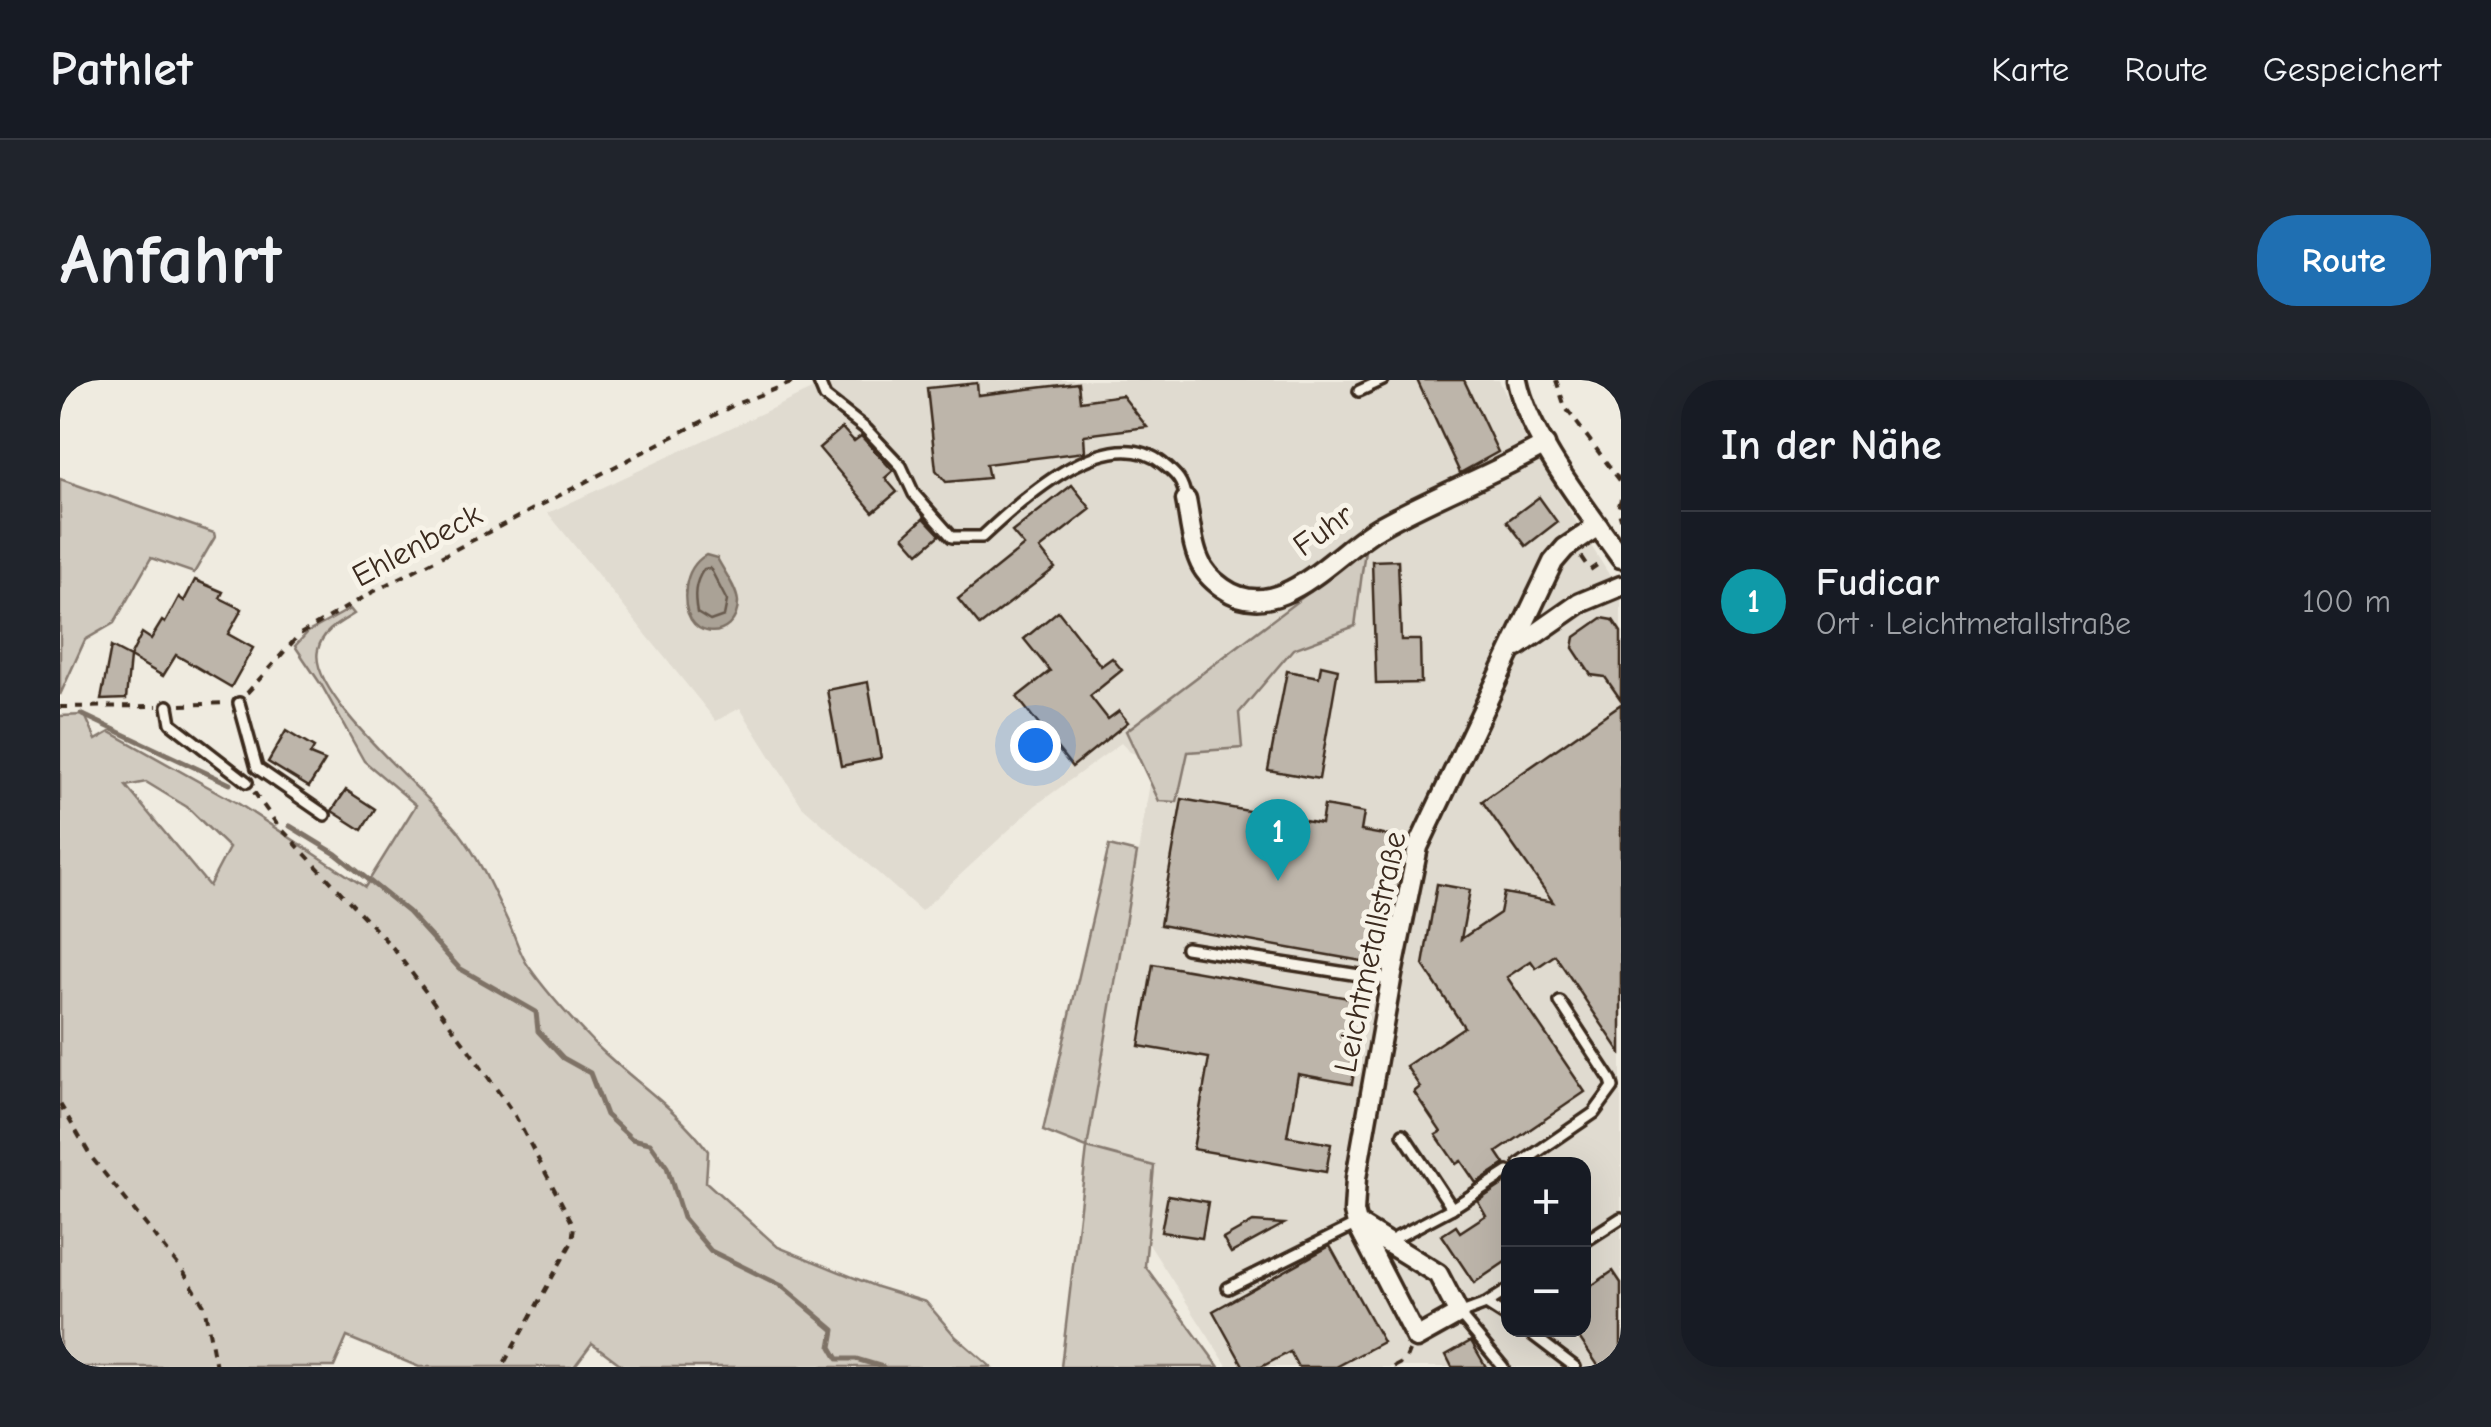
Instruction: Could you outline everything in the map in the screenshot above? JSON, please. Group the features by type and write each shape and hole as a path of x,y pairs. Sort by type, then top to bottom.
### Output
{"street":[{"path":"1517,380 1520,396 1545,445 1618,554"},
{"name":"Fuhr","path":"1186,500 1196,552 1205,571 1230,593 1251,601 1266,600 1290,592 1380,526 1545,445"},
{"name":"Leichtmetallstraße","path":"1459,1314 1416,1338 1354,1212 1356,1178 1390,980 1418,846 1548,570 1559,554 1598,526"},
{"name":"Leichtmetallstraße","path":"1513,651 1580,603 1621,586"},
{"path":"1357,1224 1438,1274 1459,1314"}],"lane":[{"path":"818,380 824,397 866,429 902,466 914,494 952,537 982,537 1057,472 1094,457 1129,452 1155,458 1180,477 1186,500"},
{"path":"1359,391 1384,380"},
{"path":"239,702 257,768 325,815"},
{"path":"168,706 171,723 246,782"},
{"path":"1186,948 1390,980"},
{"path":"1530,1157 1594,1112 1613,1087 1560,1002"},
{"path":"1404,1134 1452,1208"},
{"path":"1388,1242 1501,1176"},
{"path":"1591,1237 1621,1218"},
{"path":"1228,1288 1357,1224"},
{"name":"Leichtmetallstraße","path":"1459,1314 1501,1294"},
{"path":"1486,1304 1501,1314"},
{"path":"1459,1314 1503,1367"},
{"path":"1534,1337 1575,1367"}],"path":[{"name":"Ehlenbeck","path":"239,702 300,634 736,404 800,380"},
{"path":"1556,380 1565,408 1621,482"},
{"path":"1621,499 1621,519"},
{"path":"1572,544 1590,570 1618,554"},
{"path":"60,707 239,702"},
{"path":"246,782 276,823 393,948 464,1043 514,1114 574,1226 572,1242 502,1367"},
{"path":"60,1104 92,1158 183,1271 204,1305 216,1367"}],"shaded area":[{"path":"833,380 1499,380 1527,442 1621,594 1621,1367 1228,1367 1087,1148 1154,760 1130,752 1121,743 1036,805 921,911 802,806 740,708 716,721 548,513"},
{"path":"60,479 214,533 215,537 194,573 151,558 114,623 85,640 60,695"},
{"path":"1365,550 1355,626 1293,649 1239,713 1242,748 1188,752 1177,802 1159,801 1126,731"},
{"path":"350,609 354,614 337,624 320,643 320,669 331,692 350,718 459,832 487,878 526,962 551,996 593,1042 682,1121 708,1151 706,1182 778,1247 877,1287 926,1302 956,1337 991,1367 624,1367 592,1343 574,1367 419,1367 347,1337 334,1367 60,1367 60,716 85,715 96,740 110,732 239,804 365,887 416,805 364,761 295,646 308,632","holes":["146,782 187,807 229,848 209,886 126,786"]},
{"path":"1109,846 1137,853 1087,1148 1043,1131"},
{"path":"1087,1148 1154,1166 1145,1266 1219,1367 1061,1367"}],"water":[{"path":"706,555 717,558 738,602 735,616 719,631 699,628 686,606 690,573"}],"building":[{"path":"1417,380 1464,380 1498,452 1460,473"},
{"path":"977,383 978,395 1078,383 1080,401 1122,395 1147,427 1084,435 1085,452 986,464 989,478 946,482 936,470 927,388"},
{"path":"842,428 854,441 861,436 893,471 885,478 897,492 873,512 819,448"},
{"path":"1072,485 1091,509 1040,549 1055,568 980,626 958,599 1024,546 1012,532"},
{"path":"1539,497 1557,522 1526,546 1507,521"},
{"path":"924,518 940,535 919,553 904,536"},
{"path":"1398,560 1401,640 1420,640 1421,683 1376,684 1372,561"},
{"path":"195,580 223,592 220,598 242,609 228,634 253,648 231,687 176,655 163,676 130,657 142,633 151,639 179,597 184,601"},
{"path":"1058,611 1101,666 1112,658 1122,670 1090,696 1108,719 1119,711 1128,722 1072,767 1017,697 1050,671 1024,639"},
{"path":"1602,618 1613,620 1621,632 1621,700 1605,677 1591,675 1573,648 1575,637"},
{"path":"111,647 130,657 126,699 101,700"},
{"path":"1321,665 1338,669 1319,779 1268,770 1287,671 1319,677"},
{"path":"868,682 881,758 841,766 827,690"},
{"path":"1621,704 1621,1053 1555,955 1536,968 1531,961 1507,977 1585,1092 1497,1152 1501,1167 1476,1183 1461,1161 1456,1164 1436,1135 1441,1132 1414,1092 1420,1087 1406,1066 1464,1027 1423,965 1437,884 1470,890 1461,939 1500,913 1504,893 1553,902 1482,801"},
{"path":"286,731 314,748 310,755 325,761 309,787 268,762"},
{"path":"346,790 375,809 362,830 332,811"},
{"path":"1182,799 1321,824 1324,806 1364,813 1361,831 1395,837 1373,963 1160,925"},
{"path":"1153,964 1366,1001 1352,1084 1298,1074 1287,1136 1331,1144 1326,1172 1193,1149 1209,1058 1139,1046"},
{"path":"1501,1186 1501,1265 1474,1283 1442,1235 1456,1226 1460,1232 1486,1215 1478,1201"},
{"path":"1168,1195 1208,1202 1202,1238 1161,1232"},
{"path":"1253,1222 1284,1224 1231,1253 1223,1239"},
{"path":"1330,1246 1383,1342 1336,1367 1298,1367 1290,1352 1261,1367 1244,1367 1213,1311"},
{"path":"1613,1271 1621,1283 1621,1367 1599,1367 1579,1337 1591,1337 1591,1286"},
{"path":"1471,1341 1486,1367 1452,1367 1446,1355"}],"waterway":[{"path":"81,714 230,784"},
{"path":"290,826 336,854 408,912 459,968 536,1012 538,1031 563,1058 590,1073 606,1115 632,1139 650,1143 667,1167 683,1218 711,1251 782,1286 834,1330 831,1347 838,1359 856,1359 883,1367"}],"place":[{"name":"Fudicar","path":"1278,881"}]}
